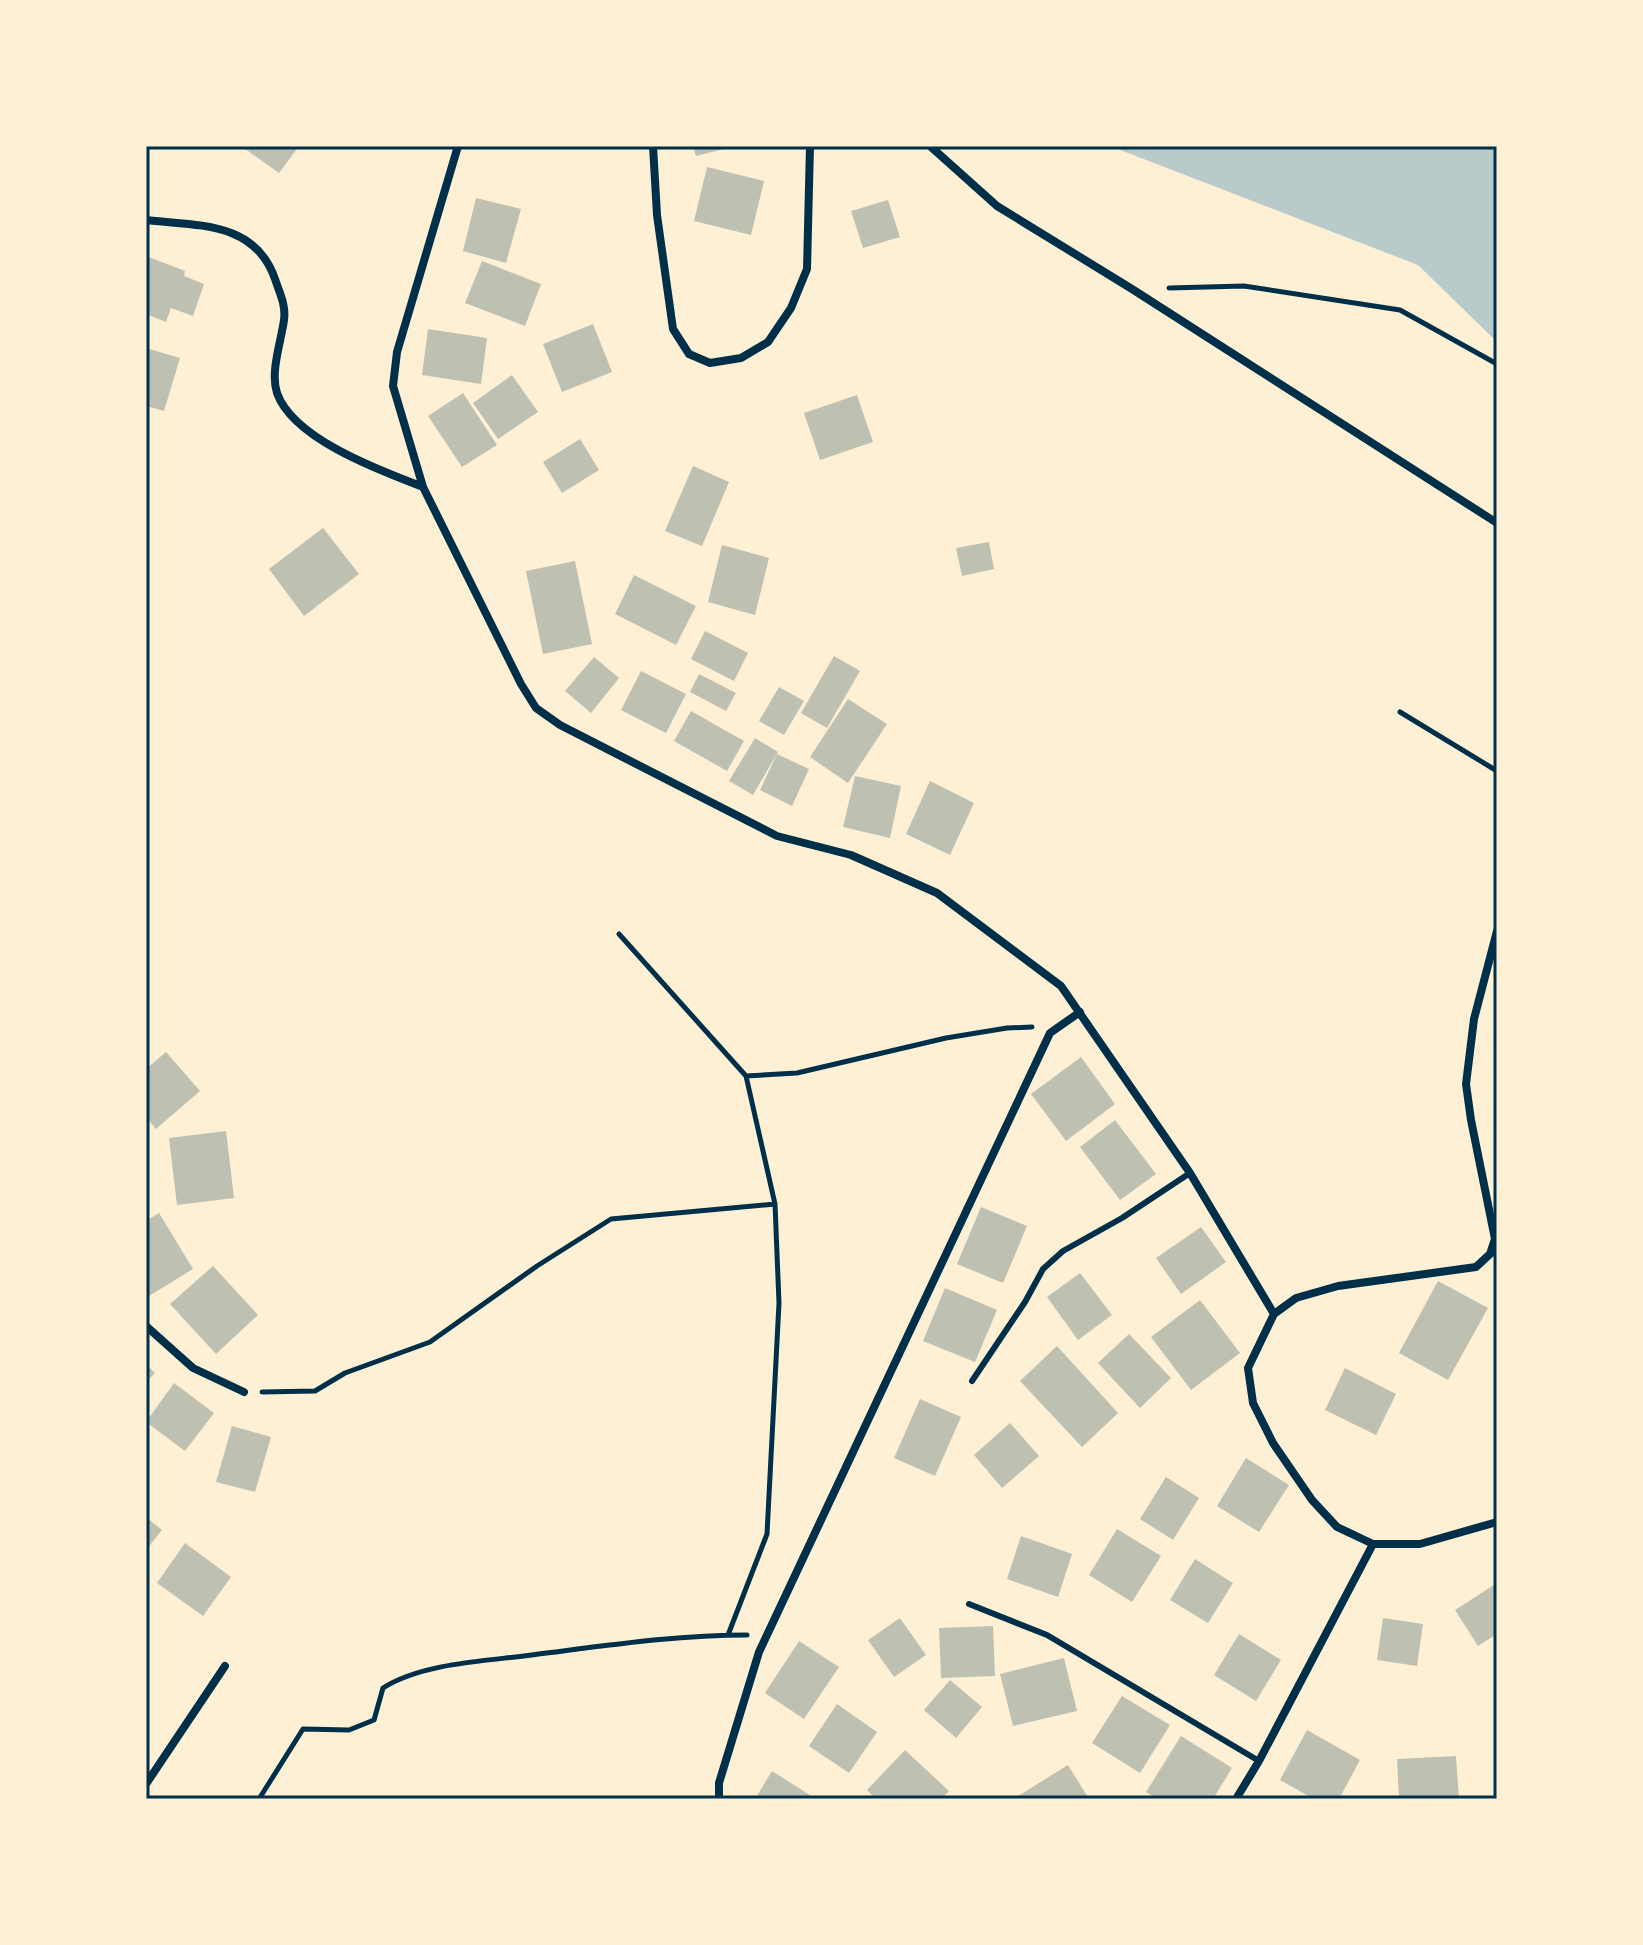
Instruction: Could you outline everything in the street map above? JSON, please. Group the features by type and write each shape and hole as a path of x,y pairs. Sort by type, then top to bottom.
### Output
{"street":[{"path":"458,146 404,327 393,386 423,487 470,585 536,708 560,725 777,836 851,855 937,893 1061,986 1190,1173 1274,1314"},
{"path":"653,146 657,215 673,329 689,354 710,363 741,358 768,342 791,308 807,269 810,146"},
{"path":"930,146 997,206 1497,523"},
{"path":"146,220 222,228 251,241 271,268 285,308 275,376 277,394 294,421 339,450 382,472 423,487"},
{"path":"1497,931 1474,1019 1466,1084 1495,1239 1490,1254 1476,1267 1338,1286 1296,1298 1274,1314 1248,1368 1253,1403 1273,1443 1312,1500 1337,1527 1373,1544 1420,1544 1497,1522"},
{"path":"719,1799 719,1783 767,1634 1050,1033 1080,1012"},
{"path":"146,1326 193,1368 244,1392"},
{"path":"1236,1799 1373,1544"},
{"path":"146,1784 225,1666"}],"lane":[{"path":"972,1381 1025,1302 1043,1269 1063,1251 1122,1218 1190,1173"},
{"path":"969,1604 1047,1635 1259,1761"}],"path":[{"path":"1132,289 1244,286 1400,310 1497,364"},
{"path":"1400,712 1497,771"},
{"path":"619,934 746,1076 775,1204 779,1303 767,1534 728,1635"},
{"path":"746,1076 797,1073 946,1038 1007,1028 1061,1026"},
{"path":"244,1392 315,1391 345,1373 430,1342 537,1266 611,1219 775,1204"},
{"path":"259,1799 303,1729 349,1730 374,1720 383,1688 398,1678 458,1664 686,1636 767,1634"}],"shaded area":[{"path":"1110,146 1497,146 1497,342 1418,265"}],"building":[{"path":"241,146 299,146 279,173"},
{"path":"693,146 732,146 732,147 696,156"},
{"path":"707,167 764,181 751,235 694,221"},
{"path":"476,198 521,209 506,263 463,251"},
{"path":"888,200 900,237 863,248 851,211"},
{"path":"146,256 185,271 184,276 204,284 193,316 171,308 166,322 146,314"},
{"path":"482,261 541,284 525,326 465,303"},
{"path":"593,324 612,372 562,392 543,344"},
{"path":"428,329 487,338 481,384 422,375"},
{"path":"146,348 180,358 164,411 146,406"},
{"path":"512,375 538,412 498,439 473,403"},
{"path":"463,393 497,445 462,467 428,416"},
{"path":"857,395 873,442 820,460 804,413"},
{"path":"580,439 599,470 562,493 543,462"},
{"path":"693,466 729,482 702,546 665,531"},
{"path":"323,528 359,574 304,616 269,569"},
{"path":"989,542 994,569 962,576 956,548"},
{"path":"722,545 769,558 755,615 708,602"},
{"path":"575,561 592,644 543,654 526,571"},
{"path":"634,575 696,606 676,645 615,614"},
{"path":"705,631 748,653 734,681 691,659"},
{"path":"834,656 860,671 827,728 801,713"},
{"path":"594,657 619,678 591,713 565,691"},
{"path":"641,671 686,694 666,733 621,710"},
{"path":"699,674 736,693 726,711 690,692"},
{"path":"779,687 804,701 784,735 759,721"},
{"path":"848,699 887,724 848,783 810,757"},
{"path":"691,711 744,741 727,771 674,741"},
{"path":"755,738 778,752 753,795 729,781"},
{"path":"777,754 809,769 792,806 760,790"},
{"path":"855,776 901,786 890,838 843,827"},
{"path":"930,781 974,803 950,855 906,834"},
{"path":"166,1052 200,1091 156,1129 146,1117 146,1069"},
{"path":"1081,1057 1115,1104 1066,1141 1031,1094"},
{"path":"1115,1120 1156,1174 1120,1200 1080,1147"},
{"path":"226,1131 234,1198 177,1205 169,1138"},
{"path":"981,1207 1027,1226 1003,1283 957,1264"},
{"path":"159,1213 193,1269 149,1296 146,1291 146,1221"},
{"path":"1201,1227 1226,1262 1181,1294 1156,1258"},
{"path":"213,1266 258,1315 216,1354 170,1304"},
{"path":"1080,1273 1112,1315 1078,1340 1047,1297"},
{"path":"1438,1281 1488,1308 1448,1380 1399,1353"},
{"path":"945,1288 997,1310 975,1362 923,1341"},
{"path":"1200,1300 1240,1353 1191,1390 1151,1337"},
{"path":"1129,1334 1171,1378 1140,1408 1098,1363"},
{"path":"1057,1346 1118,1413 1082,1447 1020,1381"},
{"path":"146,1364 155,1373 146,1382"},
{"path":"1345,1368 1396,1394 1376,1435 1325,1410"},
{"path":"174,1383 214,1413 185,1451 146,1422"},
{"path":"920,1399 961,1417 935,1476 894,1458"},
{"path":"1010,1423 1039,1456 1002,1488 974,1455"},
{"path":"232,1426 271,1437 255,1492 216,1482"},
{"path":"1246,1458 1289,1485 1259,1532 1217,1506"},
{"path":"1166,1477 1199,1498 1173,1540 1140,1519"},
{"path":"146,1517 162,1530 146,1550"},
{"path":"1117,1529 1161,1556 1132,1602 1089,1575"},
{"path":"1021,1536 1072,1554 1058,1597 1007,1579"},
{"path":"185,1543 231,1577 203,1616 157,1583"},
{"path":"1195,1559 1233,1583 1208,1623 1170,1600"},
{"path":"1497,1583 1497,1634 1478,1646 1455,1610"},
{"path":"900,1618 926,1655 894,1677 868,1640"},
{"path":"1383,1618 1423,1624 1417,1666 1377,1660"},
{"path":"993,1626 995,1676 941,1678 939,1628"},
{"path":"1239,1634 1281,1660 1256,1701 1214,1675"},
{"path":"799,1641 839,1667 804,1719 765,1693"},
{"path":"1064,1658 1077,1711 1013,1726 1000,1674"},
{"path":"950,1680 982,1707 956,1738 924,1710"},
{"path":"1122,1696 1170,1725 1140,1773 1092,1743"},
{"path":"837,1704 877,1732 849,1773 809,1746"},
{"path":"1307,1730 1360,1760 1339,1799 1314,1799 1280,1780"},
{"path":"1181,1736 1232,1768 1213,1799 1157,1799 1146,1792"},
{"path":"905,1750 949,1791 941,1799 876,1799 867,1790"},
{"path":"1456,1756 1459,1799 1399,1799 1397,1759"},
{"path":"1068,1765 1089,1799 1020,1799 1018,1796"},
{"path":"772,1771 816,1799 755,1799"}]}
